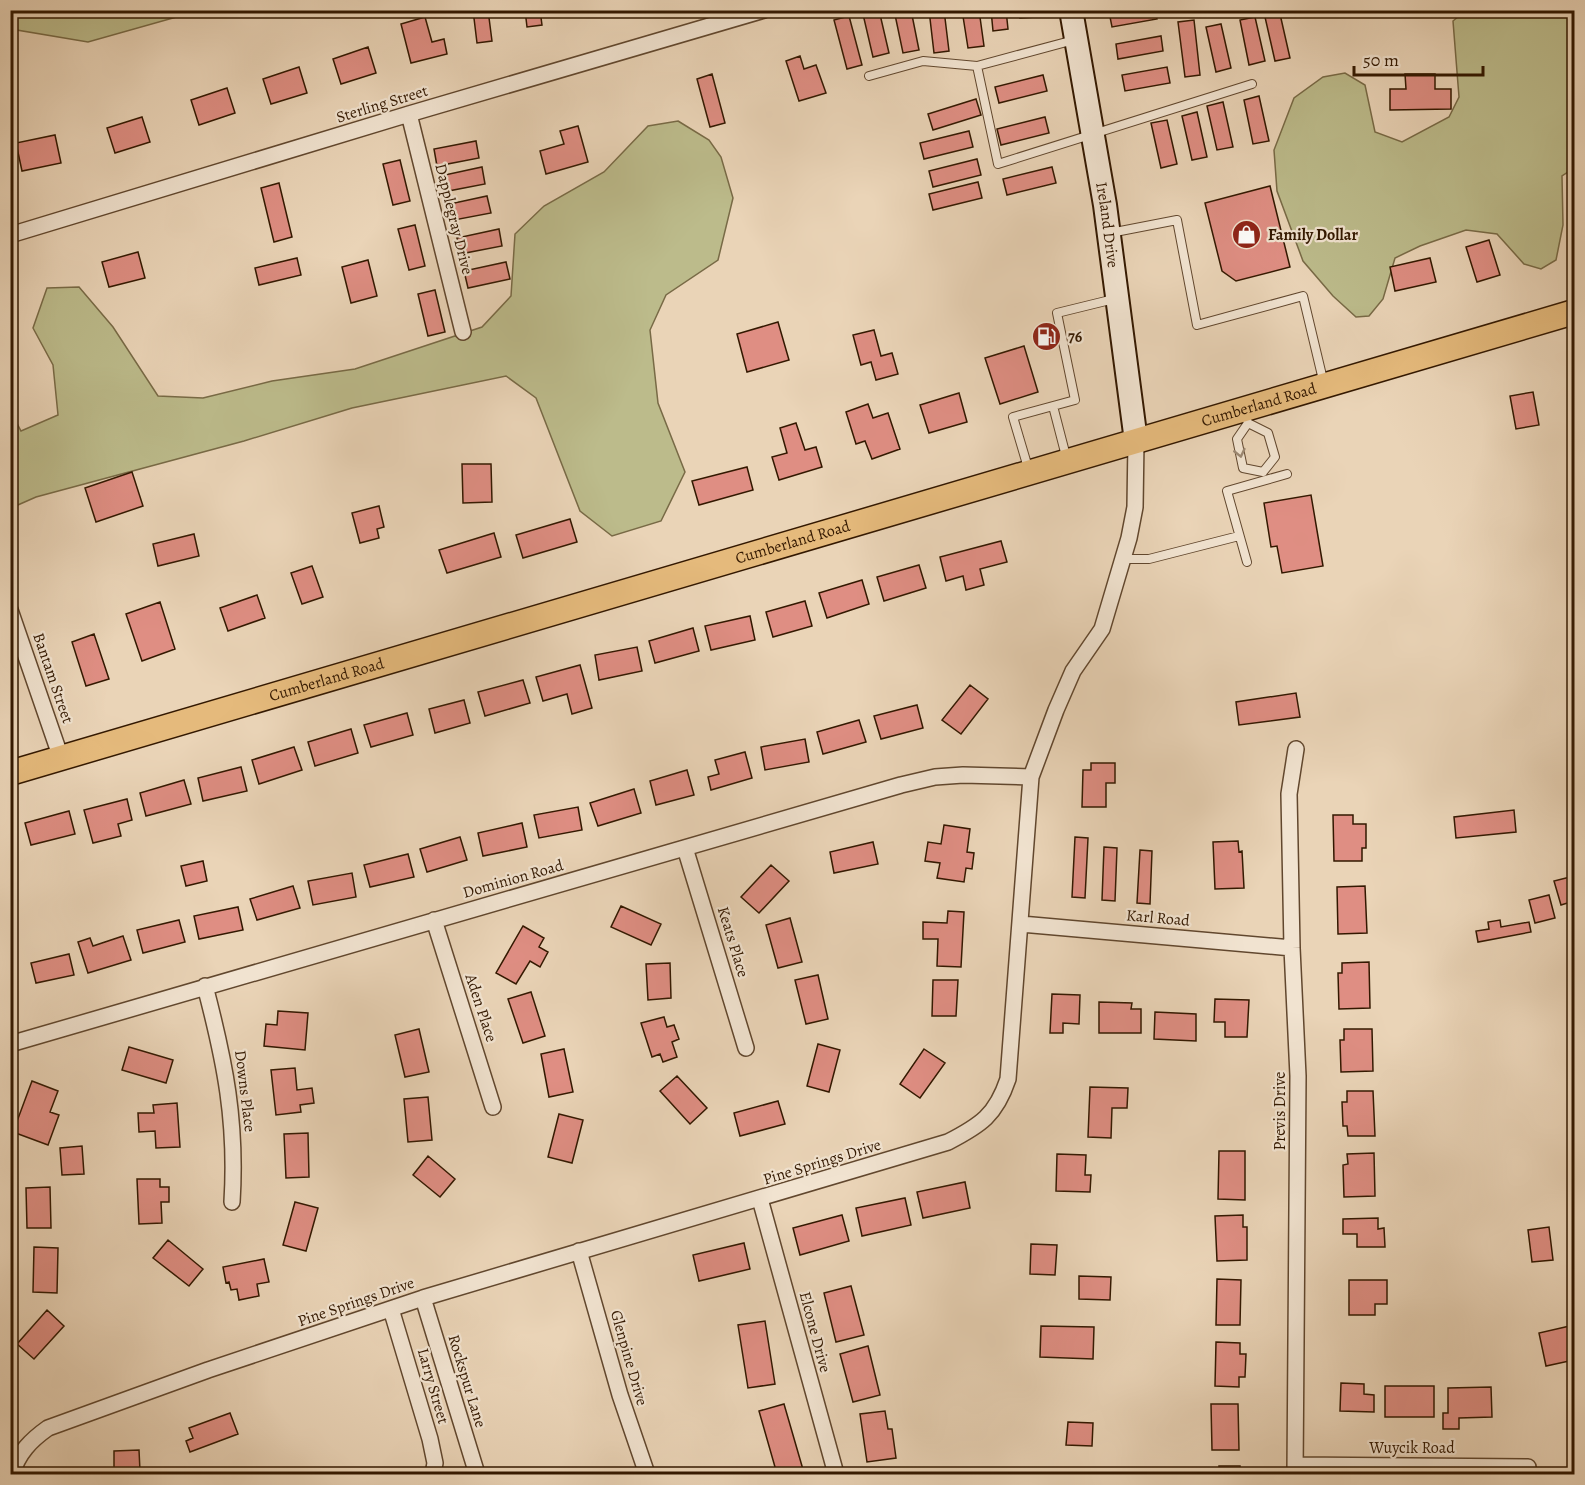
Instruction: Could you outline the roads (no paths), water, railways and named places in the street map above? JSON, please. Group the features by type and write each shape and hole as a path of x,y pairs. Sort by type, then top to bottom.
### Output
{"main road":[{"name":"Ireland Drive","path":"1071,10 1109,234 1136,441"},
{"name":"Cumberland Road","path":"10,773 1136,441 1246,416 1325,386 1575,312"}],"street":[{"name":"Sterling Street","path":"10,235 409,114 764,10"},
{"name":"Dapplegray Drive","path":"409,114 463,332"},
{"name":"Pine Springs Drive","path":"12,1474 22,1451 32,1439 48,1428 208,1370 423,1298 948,1142 976,1128 991,1114 1002,1098 1008,1079 1031,777 1073,671 1102,629 1135,507 1136,441"},
{"name":"Bantam Street","path":"10,610 61,758"},
{"name":"Previs Drive","path":"1295,1470 1298,1076 1292,948 1289,794 1296,749"},
{"name":"Dominion Road","path":"10,1044 935,777 963,775 1031,777"},
{"name":"Keats Place","path":"685,848 746,1047"},
{"name":"Aden Place","path":"434,920 493,1107"},
{"name":"Karl Road","path":"1021,924 1292,948"},
{"name":"Downs Place","path":"205,986 222,1049 229,1092 233,1131 232,1202"},
{"name":"Elcone Drive","path":"760,1199 836,1474"},
{"name":"Glenpine Drive","path":"579,1251 620,1395 647,1474"},
{"name":"Rockspur Lane","path":"423,1298 477,1474"},
{"name":"Larry Street","path":"391,1308 430,1439 435,1463 433,1474"},
{"name":"Wuycik Road","path":"1295,1470 1528,1467"}],"lane":[{"path":"869,76 923,61 976,66 1076,39"},
{"path":"976,66 998,164 1252,84"},
{"path":"1109,234 1177,220 1197,325 1303,296 1325,386"},
{"path":"1029,472 1013,417 1075,400 1058,313 1118,298"},
{"path":"1053,406 1068,461"},
{"path":"1246,416 1268,434 1275,457 1264,476 1244,468 1237,439 1246,416"},
{"path":"1247,562 1227,491 1264,476 1287,474"},
{"path":"1122,559 1149,559 1239,536"}],"place":[{"name":"Family Dollar","path":"1247,235"},
{"name":"76","path":"1047,337"}]}
